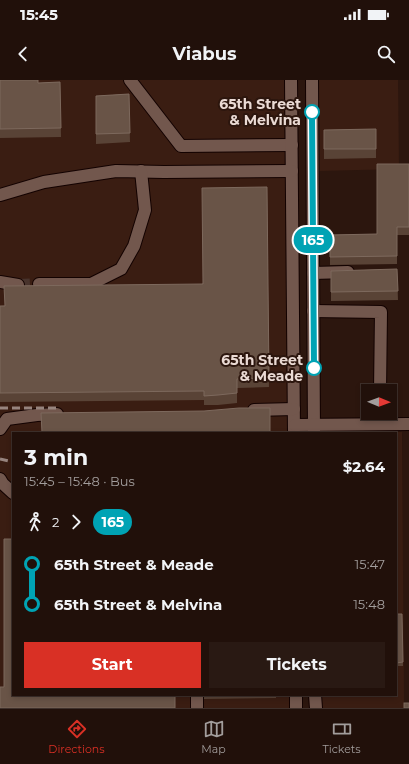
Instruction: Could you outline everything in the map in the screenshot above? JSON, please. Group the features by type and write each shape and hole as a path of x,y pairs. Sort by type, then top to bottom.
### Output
{"street":[{"path":"130,80 181,146 292,145"},
{"path":"292,80 294,429 409,424"},
{"path":"312,80 314,429"},
{"path":"0,195 44,182 116,171 292,171"},
{"path":"38,284 91,284 121,269 134,246 145,210 141,171"},
{"path":"313,272 358,272"},
{"path":"0,282 18,284"},
{"path":"314,311 381,312 380,384"},
{"path":"239,410 294,409"},
{"path":"0,429 7,419 37,415 68,414"},
{"path":"0,479 2,484 12,493"},
{"path":"197,696 197,708"},
{"path":"296,696 296,708"},
{"path":"316,696 316,708"}],"shaded area":[{"path":"0,80 286,80 291,432 12,432 12,696 294,696 294,708 0,708"},
{"path":"317,80 398,80 399,169 318,171"},
{"path":"397,432 402,432 404,708 321,708 321,696 397,696"}],"building":[{"path":"0,80 38,80 38,83 60,82 61,128 0,129"},
{"path":"129,94 130,133 96,134 96,96"},
{"path":"376,129 376,149 324,149 324,130"},
{"path":"377,164 409,164 409,227 397,227 397,256 330,257 330,235 377,234"},
{"path":"267,187 269,378 237,379 237,393 204,396 204,391 0,393 0,306 5,306 4,286 203,284 202,188"},
{"path":"397,269 398,291 331,292 331,271"},
{"path":"239,408 270,408 270,432 42,432 41,413 204,411"},
{"path":"4,539 12,539 12,696 175,696 175,708 0,708 0,687 4,687"},
{"path":"397,614 402,614 403,662 397,663"},
{"path":"404,703 409,703 409,708 404,708"}],"tunnel":[{"path":"18,285 39,284"}],"railway":[{"path":"0,408 58,408"},
{"path":"0,459 12,462"}],"bus line":[{"name":"165","path":"312,112 314,368"}],"place":[{"name":"65th Street & Melvina","path":"312,112"},
{"name":"65th Street & Meade","path":"314,368"}]}
